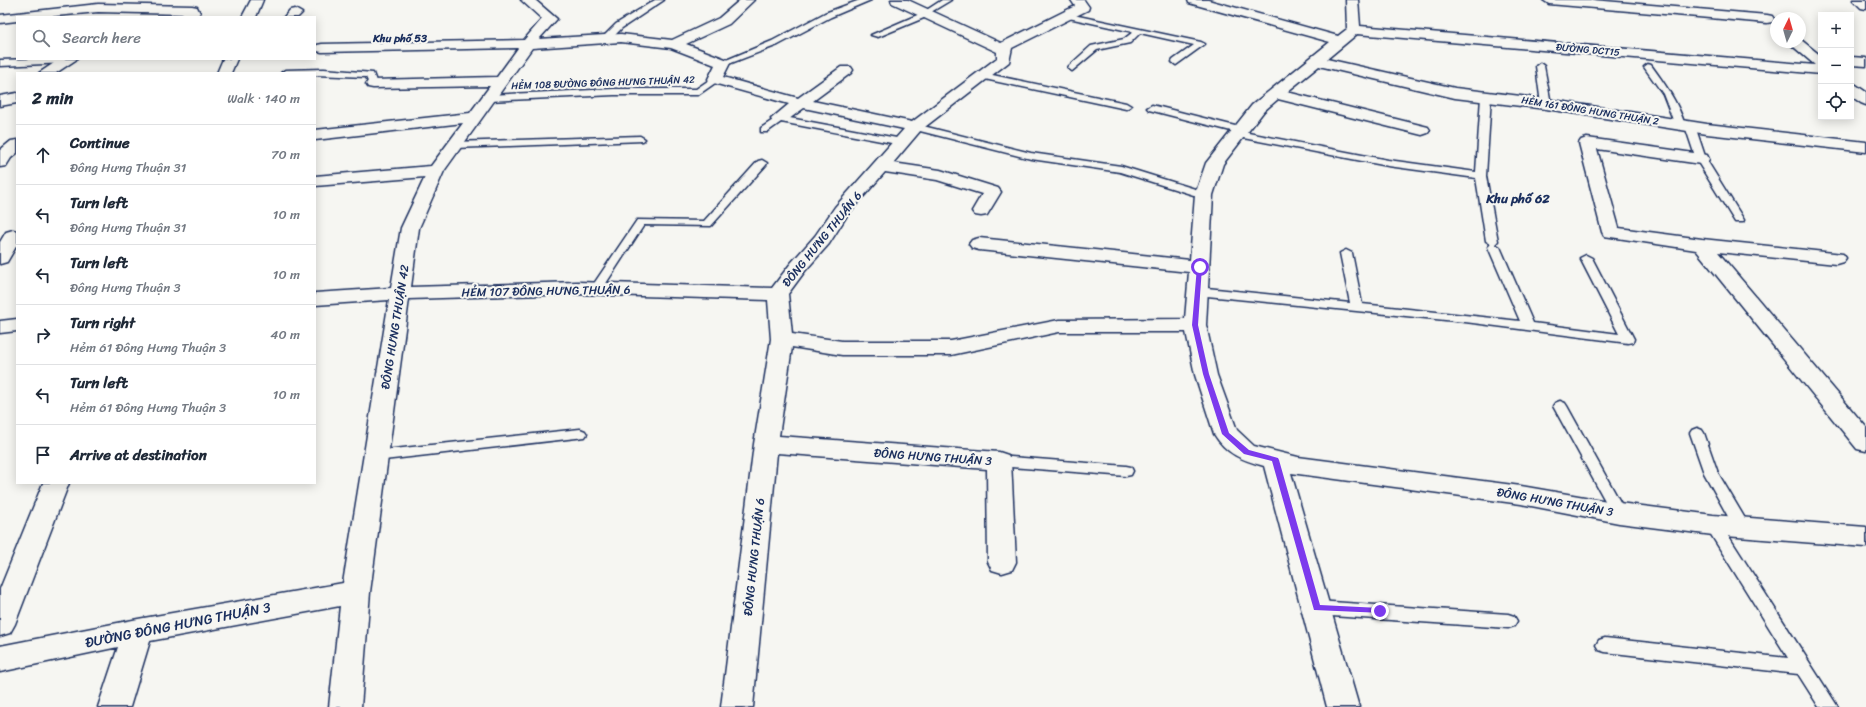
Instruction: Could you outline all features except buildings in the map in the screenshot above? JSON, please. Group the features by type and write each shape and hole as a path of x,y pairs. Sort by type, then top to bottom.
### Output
{"street":[{"path":"249,16 257,0"},
{"name":"ĐÔNG HƯNG THUẬN 42","path":"345,707 356,592 410,228 436,171 501,81 550,19 527,0"},
{"path":"674,44 724,21 748,0"},
{"path":"897,0 927,12 961,31 1004,50"},
{"name":"ĐÔNG HƯNG THUẬN 6","path":"737,707 766,444 782,339 778,294 798,267 822,240 842,211 908,135 1004,59 1004,50 1010,43 1083,7 1077,0"},
{"name":"ĐƯỜNG DCT15","path":"1194,0 1348,35 1818,63"},
{"path":"782,339 842,348 951,348 1058,326 1195,325 1204,195 1215,163 1258,108 1348,35 1352,0"},
{"path":"1549,0 1770,23"},
{"path":"1859,0 1866,5"},
{"path":"1750,5 1770,22"},
{"path":"23,16 98,8 192,10 193,13 188,16"},
{"path":"0,19 16,17"},
{"path":"322,48 529,44 621,38 674,44 723,63 715,80 801,103 908,135"},
{"path":"1802,48 1818,61"},
{"path":"48,72 69,60"},
{"path":"224,72 230,60"},
{"name":"HẺM 161 ĐÔNG HƯNG THUẬN 2","path":"1316,61 1455,93 1546,104 1685,126 1866,147"},
{"path":"1854,61 1866,62"},
{"path":"780,119 846,70"},
{"path":"373,84 501,81"},
{"path":"1854,90 1866,100"},
{"path":"1275,94 1422,130"},
{"path":"0,101 16,98"},
{"path":"316,135 475,117"},
{"path":"1701,159 1587,143 1611,232 1702,245 1836,258"},
{"path":"881,166 940,175 992,192 981,211"},
{"path":"316,180 436,171"},
{"path":"0,258 13,236"},
{"path":"979,244 1200,267"},
{"path":"1702,245 1866,443"},
{"name":"HẺM 107 ĐÔNG HƯNG THUẬN 6","path":"316,299 400,293 597,288 778,294"},
{"path":"0,326 16,325"},
{"name":"ĐÔNG HƯNG THUẬN 3","path":"1195,325 1206,374 1226,434 1246,452 1298,466 1521,495 1619,513 1713,525 1866,537"},
{"name":"ĐÔNG HƯNG THUẬN 3","path":"766,444 999,462 1002,562"},
{"path":"1275,460 1317,608 1343,707"},
{"path":"0,624 56,484"},
{"name":"ĐƯỜNG ĐÔNG HƯNG THUẬN 3","path":"0,659 138,631 356,592"},
{"path":"114,707 138,631"}],"lane":[{"path":"605,40 620,26 660,0"},
{"path":"723,63 775,43 828,15 867,0"},
{"path":"874,35 927,12 948,0"},
{"path":"1067,15 1202,44 1176,62"},
{"path":"1072,68 1094,48 1127,41 1138,31"},
{"path":"0,63 69,60"},
{"path":"1540,66 1546,104"},
{"path":"1648,67 1668,96 1701,159 1739,220"},
{"path":"316,72 370,75 373,84"},
{"path":"983,76 1126,106"},
{"name":"HẺM 108 ĐƯỜNG ĐÔNG HƯNG THUẬN 42","path":"489,98 614,92 698,92 715,80"},
{"path":"1486,97 1481,176 1493,244 1528,326"},
{"path":"1152,108 1239,132 1388,163 1481,176"},
{"path":"764,130 780,119 908,135 1121,170 1204,195"},
{"path":"454,145 640,139"},
{"path":"597,288 641,222 707,224 762,163"},
{"path":"1346,253 1357,308"},
{"path":"1197,291 1528,326 1628,339 1586,258"},
{"path":"1560,406 1619,513"},
{"path":"1696,433 1711,473 1742,527"},
{"path":"375,456 580,434"},
{"path":"999,462 1126,471"},
{"path":"1713,525 1829,707"},
{"path":"1317,608 1508,621"},
{"path":"1605,646 1804,667"}],"district":[{"name":"Khu phố 53","path":"400,38"},
{"name":"Khu phố 62","path":"1518,198"}],"route":[{"path":"1200,267 1195,325 1206,374 1226,434 1246,452 1275,460 1317,608 1380,611"}]}
